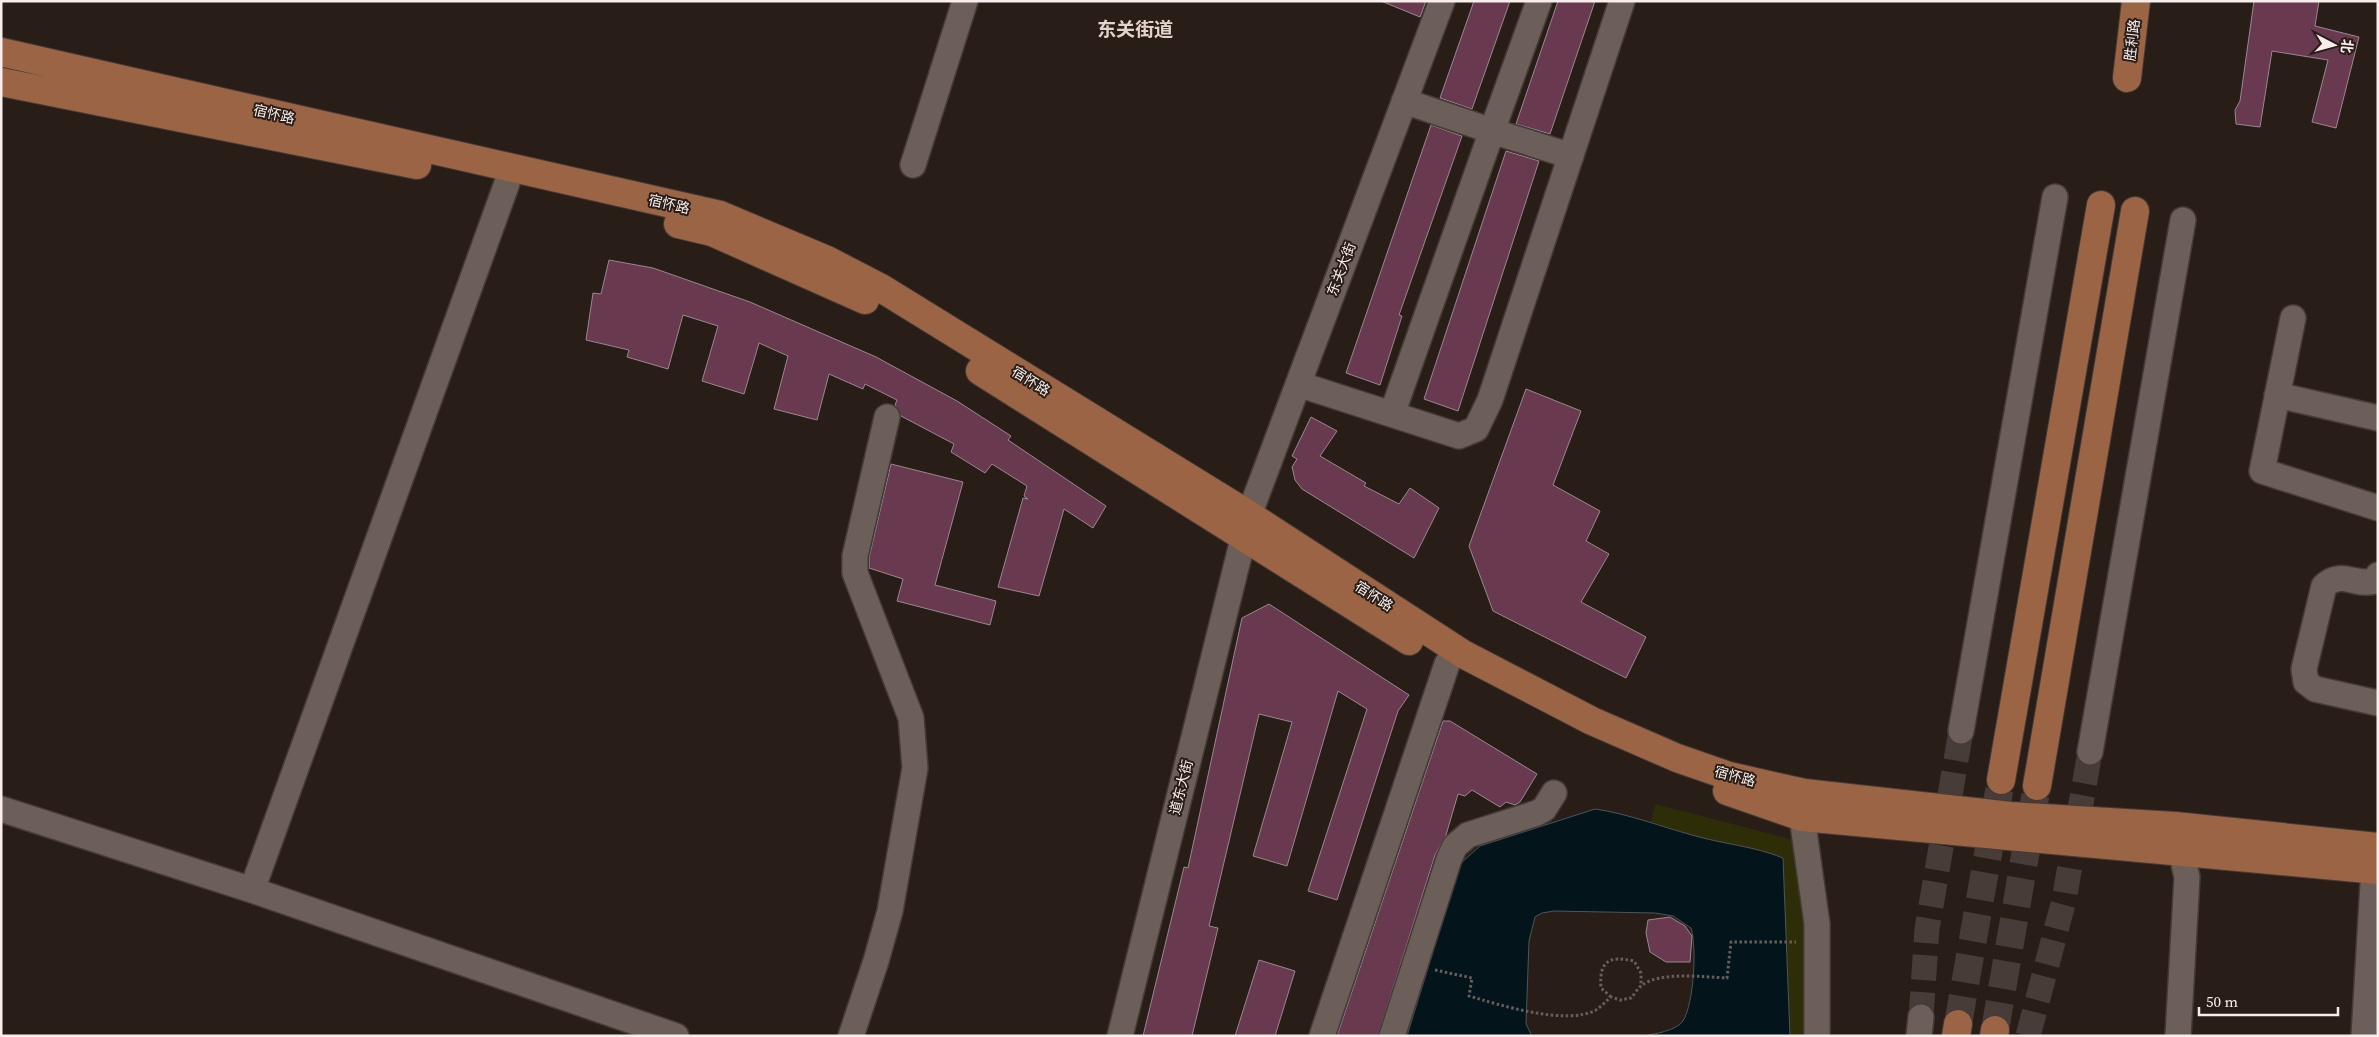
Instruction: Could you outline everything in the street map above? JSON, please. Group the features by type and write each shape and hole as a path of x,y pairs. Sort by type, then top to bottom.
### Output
{"main road":[{"name":"胜利路","path":"2127,78 2136,1"},
{"name":"宿怀路","path":"1,52 720,215 828,260 881,288 1246,526 1447,664 1581,736 1662,770 1802,816 2009,827"},
{"name":"宿怀路","path":"1,82 507,183 712,232 815,276 875,305 1463,654 1592,721 1677,758 1729,776 1804,793 2009,827"},
{"path":"2001,780 2101,205"},
{"path":"2037,786 2135,211"},
{"path":"2009,827 2178,839 2376,859"}],"street":[{"path":"913,165 965,1"},
{"name":"东关大街","path":"1246,526 1442,1"},
{"path":"1392,414 1539,1"},
{"path":"1298,384 1459,436 1476,429 1490,400 1622,1"},
{"path":"1404,101 1571,156"},
{"path":"252,890 507,183"},
{"path":"1961,731 2055,197"},
{"path":"2090,752 2183,220"},
{"path":"2293,318 2262,471 2378,508"},
{"path":"2277,395 2378,418"},
{"path":"851,1036 890,911 915,768 911,718 855,574 855,556 887,417"},
{"name":"道东大街","path":"1120,1036 1246,526"},
{"path":"2378,575 2375,581 2366,583 2332,578 2324,586 2304,669 2306,682 2315,689 2378,703"},
{"path":"1322,1036 1447,664"},
{"path":"1392,1036 1449,859 1456,846 1468,835 1537,813 1544,809 1554,793"},
{"path":"1,809 252,890 676,1036"},
{"path":"1802,816 1817,924 1817,1036"},
{"path":"2178,839 2187,877 2178,1036"},
{"path":"2364,1036 2376,859"}],"path":[{"path":"1641,986 1641,973 1634,961 1621,958 1606,963 1600,972 1601,988 1611,997 1620,1000 1630,998 1641,986 1655,979 1676,977 1726,978 1731,942 1792,942"},
{"path":"1431,969 1472,978 1469,996 1521,1011 1548,1015 1582,1014 1596,1010 1611,997"}],"shaded area":[{"path":"1655,804 1798,841 1809,893 1809,1036 1790,1036 1783,858 1693,836 1651,822"},
{"path":"1595,809 1632,817 1703,838 1783,858 1790,1036 1643,1036 1664,1032 1675,1027 1683,1021 1687,1013 1692,989 1694,961 1691,928 1673,916 1655,913 1554,911 1542,913 1535,917 1529,941 1526,1024 1532,1036 1407,1036 1460,864 1480,846"}],"building":[{"path":"1381,1 1426,1 1420,17"},
{"path":"1474,1 1510,1 1472,109 1440,98"},
{"path":"1558,1 1595,1 1550,134 1516,124"},
{"path":"2254,1 2319,1 2315,26 2359,37 2336,128 2312,122 2328,60 2272,51 2260,127 2236,124 2235,110 2240,101"},
{"path":"1431,125 1462,136 1399,315 1402,316 1380,385 1346,373"},
{"path":"1506,151 1539,161 1458,411 1424,399"},
{"path":"609,260 653,268 750,302 876,357 957,401 1011,436 1008,440 1106,506 1093,528 1064,509 1039,596 998,587 1023,498 1028,499 1024,496 1027,486 992,464 985,473 951,452 954,444 901,416 895,405 897,400 865,384 863,389 829,374 817,420 774,409 788,356 759,343 744,394 702,381 718,326 683,315 668,369 627,357 629,350 586,340 593,293 601,294"},
{"path":"1526,389 1581,411 1553,485 1600,511 1586,541 1609,554 1581,602 1646,637 1626,678 1493,611 1469,546"},
{"path":"1311,417 1337,431 1320,456 1366,483 1364,486 1399,504 1410,488 1439,508 1414,558 1302,489 1295,480 1292,467 1297,459 1292,456"},
{"path":"891,464 963,482 935,585 996,601 990,625 897,601 903,579 869,568 869,558"},
{"path":"1269,604 1409,695 1398,711 1337,900 1308,891 1367,709 1338,691 1287,866 1253,856 1292,722 1259,714 1209,926 1218,928 1192,1036 1143,1036 1184,867 1188,868 1242,618"},
{"path":"1443,721 1450,721 1537,774 1520,802 1515,805 1506,802 1500,807 1472,790 1465,796 1458,794 1446,835 1435,855 1378,1036 1337,1036"},
{"path":"1670,917 1685,926 1692,936 1690,962 1666,962 1650,952 1646,933 1648,920"},
{"path":"1259,960 1295,971 1275,1036 1235,1036"}],"tunnel":[{"path":"1921,1017 1927,929 1961,731"},
{"path":"2028,1036 2064,900 2090,752"},
{"path":"1958,1024 2001,780"},
{"path":"1995,1030 2037,786"}],"district":[{"name":"东关街道","path":"1135,29"}]}
